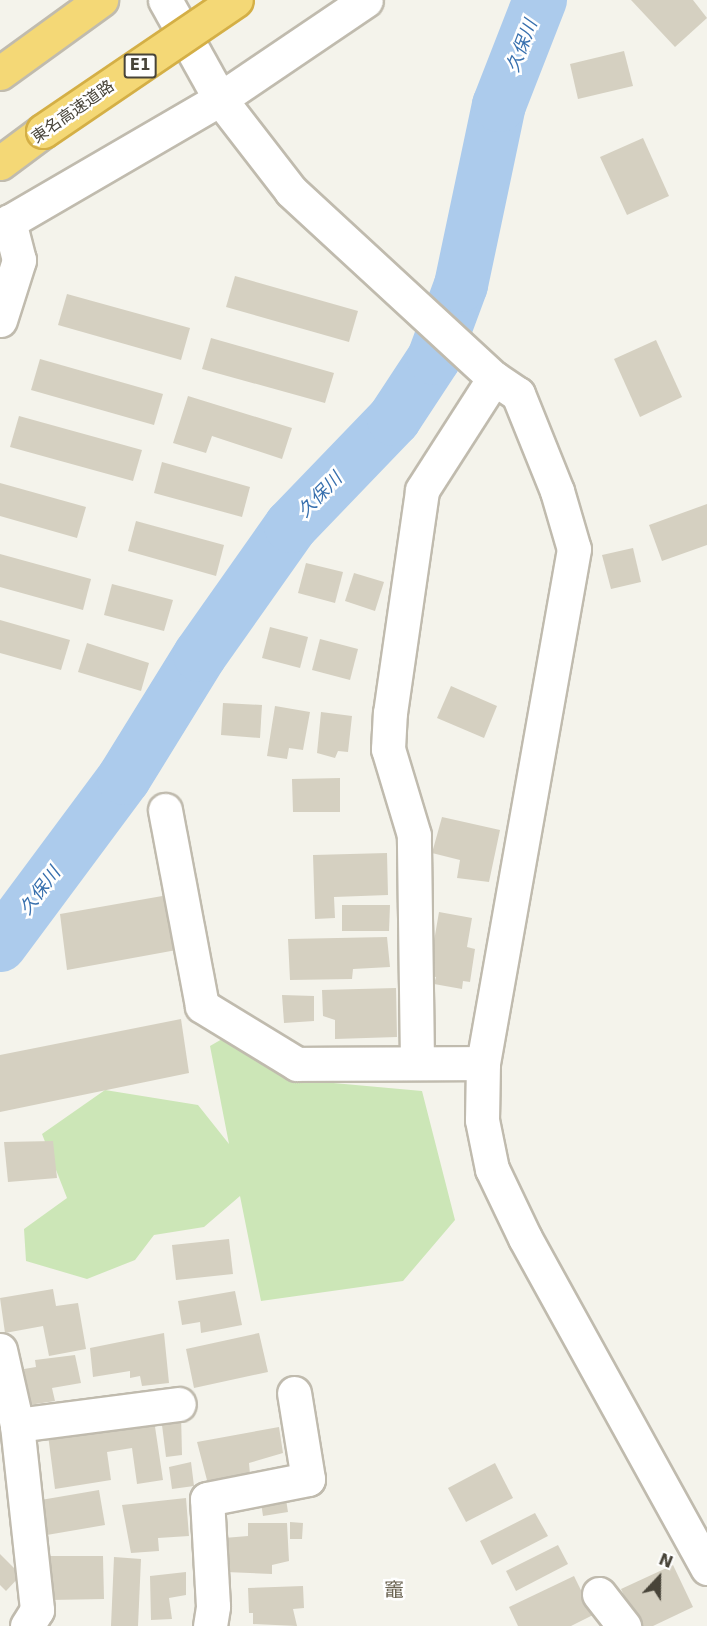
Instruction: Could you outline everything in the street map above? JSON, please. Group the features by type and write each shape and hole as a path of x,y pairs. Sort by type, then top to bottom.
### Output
{"highway":[{"path":"4,70 101,0"},
{"name":"東名高速道路","path":"0,163 43,131 236,0"}],"street":[{"path":"165,0 220,99 291,191 494,378 518,394 557,491 574,549 483,1063 482,1120 492,1169 525,1238 707,1568"},
{"path":"0,320 19,260 4,224 220,99 366,0"},
{"path":"417,1061 414,834 388,749 390,713 422,490 494,378"},
{"path":"165,810 202,1006 297,1064 417,1061 483,1063"},
{"path":"0,1350 17,1425 37,1610 27,1626"},
{"path":"210,1626 213,1606 207,1499 308,1479 294,1393"},
{"path":"17,1425 179,1404"},
{"path":"599,1594 624,1626"}],"green space":[{"path":"229,1035 289,1079 422,1091 455,1220 403,1281 261,1301 240,1196 204,1227 154,1235 135,1260 87,1279 26,1261 24,1229 67,1198 42,1134 105,1090 198,1105 229,1144 210,1046"}],"building":[{"path":"631,0 693,0 707,18 675,47"},
{"path":"624,51 633,86 578,99 570,64"},
{"path":"643,138 669,196 627,215 600,157"},
{"path":"235,276 358,311 349,342 226,307"},
{"path":"67,294 190,328 181,360 58,325"},
{"path":"211,338 334,373 325,403 202,369"},
{"path":"656,340 682,397 640,417 614,359"},
{"path":"40,359 163,394 154,425 31,390"},
{"path":"188,396 292,428 282,459 212,436 206,453 173,443"},
{"path":"19,416 142,450 133,481 10,447"},
{"path":"162,462 250,487 242,517 154,493"},
{"path":"0,483 86,507 77,538 0,516"},
{"path":"707,504 707,545 662,561 649,525"},
{"path":"136,521 224,545 216,576 128,551"},
{"path":"633,548 641,582 611,589 602,555"},
{"path":"0,554 91,579 83,610 0,587"},
{"path":"306,563 343,572 335,603 298,593"},
{"path":"354,573 384,582 375,611 345,601"},
{"path":"112,584 173,600 164,631 104,615"},
{"path":"0,620 70,640 61,670 0,653"},
{"path":"270,627 308,637 300,668 262,658"},
{"path":"320,639 358,649 350,680 312,670"},
{"path":"87,643 149,663 141,691 78,672"},
{"path":"451,686 497,706 484,738 437,718"},
{"path":"223,703 262,705 260,738 221,735"},
{"path":"275,706 310,712 303,750 289,748 287,759 267,756"},
{"path":"321,712 352,716 348,752 338,751 335,758 317,753"},
{"path":"340,778 340,812 293,812 292,779"},
{"path":"442,817 500,830 489,882 457,878 460,860 432,853"},
{"path":"387,853 388,895 334,897 335,918 315,919 313,855"},
{"path":"168,895 182,949 67,970 60,914"},
{"path":"342,905 390,905 389,931 342,931"},
{"path":"439,912 472,918 467,947 475,949 470,982 463,981 462,989 434,984 436,977 428,976"},
{"path":"387,937 390,967 353,969 352,979 290,980 288,939"},
{"path":"396,988 397,1037 335,1039 335,1020 323,1016 322,990"},
{"path":"282,995 314,996 314,1021 284,1023"},
{"path":"181,1019 189,1073 0,1112 0,1055"},
{"path":"53,1141 57,1178 8,1182 4,1142"},
{"path":"229,1239 233,1274 176,1280 172,1245"},
{"path":"53,1289 56,1306 78,1303 86,1349 49,1356 43,1326 5,1333 0,1298"},
{"path":"235,1291 242,1325 201,1333 200,1322 182,1325 178,1301"},
{"path":"164,1333 169,1383 142,1386 140,1376 130,1378 130,1371 93,1377 90,1348"},
{"path":"259,1333 268,1372 194,1388 186,1349"},
{"path":"75,1355 81,1383 52,1388 55,1401 29,1405 24,1369 36,1367 35,1360"},
{"path":"181,1414 182,1455 166,1457 161,1417"},
{"path":"154,1420 163,1480 137,1484 132,1448 107,1452 111,1480 55,1489 48,1435"},
{"path":"279,1427 283,1453 249,1463 250,1474 208,1484 197,1442"},
{"path":"191,1462 194,1486 172,1489 169,1467"},
{"path":"495,1463 513,1498 466,1522 448,1488"},
{"path":"99,1490 105,1525 41,1536 35,1501"},
{"path":"285,1493 288,1512 263,1516 260,1496"},
{"path":"186,1498 189,1536 158,1538 159,1551 131,1553 122,1505"},
{"path":"535,1513 548,1536 492,1565 480,1541"},
{"path":"290,1522 303,1523 302,1539 290,1539"},
{"path":"248,1523 287,1523 289,1561 272,1565 272,1574 226,1572 224,1538 248,1536"},
{"path":"558,1545 568,1564 516,1591 506,1571"},
{"path":"0,1554 21,1575 6,1591 0,1585"},
{"path":"50,1556 103,1556 104,1599 50,1600"},
{"path":"114,1557 141,1559 138,1626 111,1626"},
{"path":"673,1565 693,1607 653,1626 638,1626 621,1589"},
{"path":"186,1572 186,1595 169,1598 172,1619 151,1620 150,1576"},
{"path":"574,1576 593,1615 571,1626 518,1626 509,1607"},
{"path":"303,1586 304,1608 293,1609 297,1626 253,1624 253,1613 249,1613 248,1588"}],"waterway":[{"name":"久保川","path":"0,945 124,778 200,655 291,526 394,419 434,358 461,285 499,105 540,0"}],"district":[{"name":"竈","path":"394,1590"}]}
